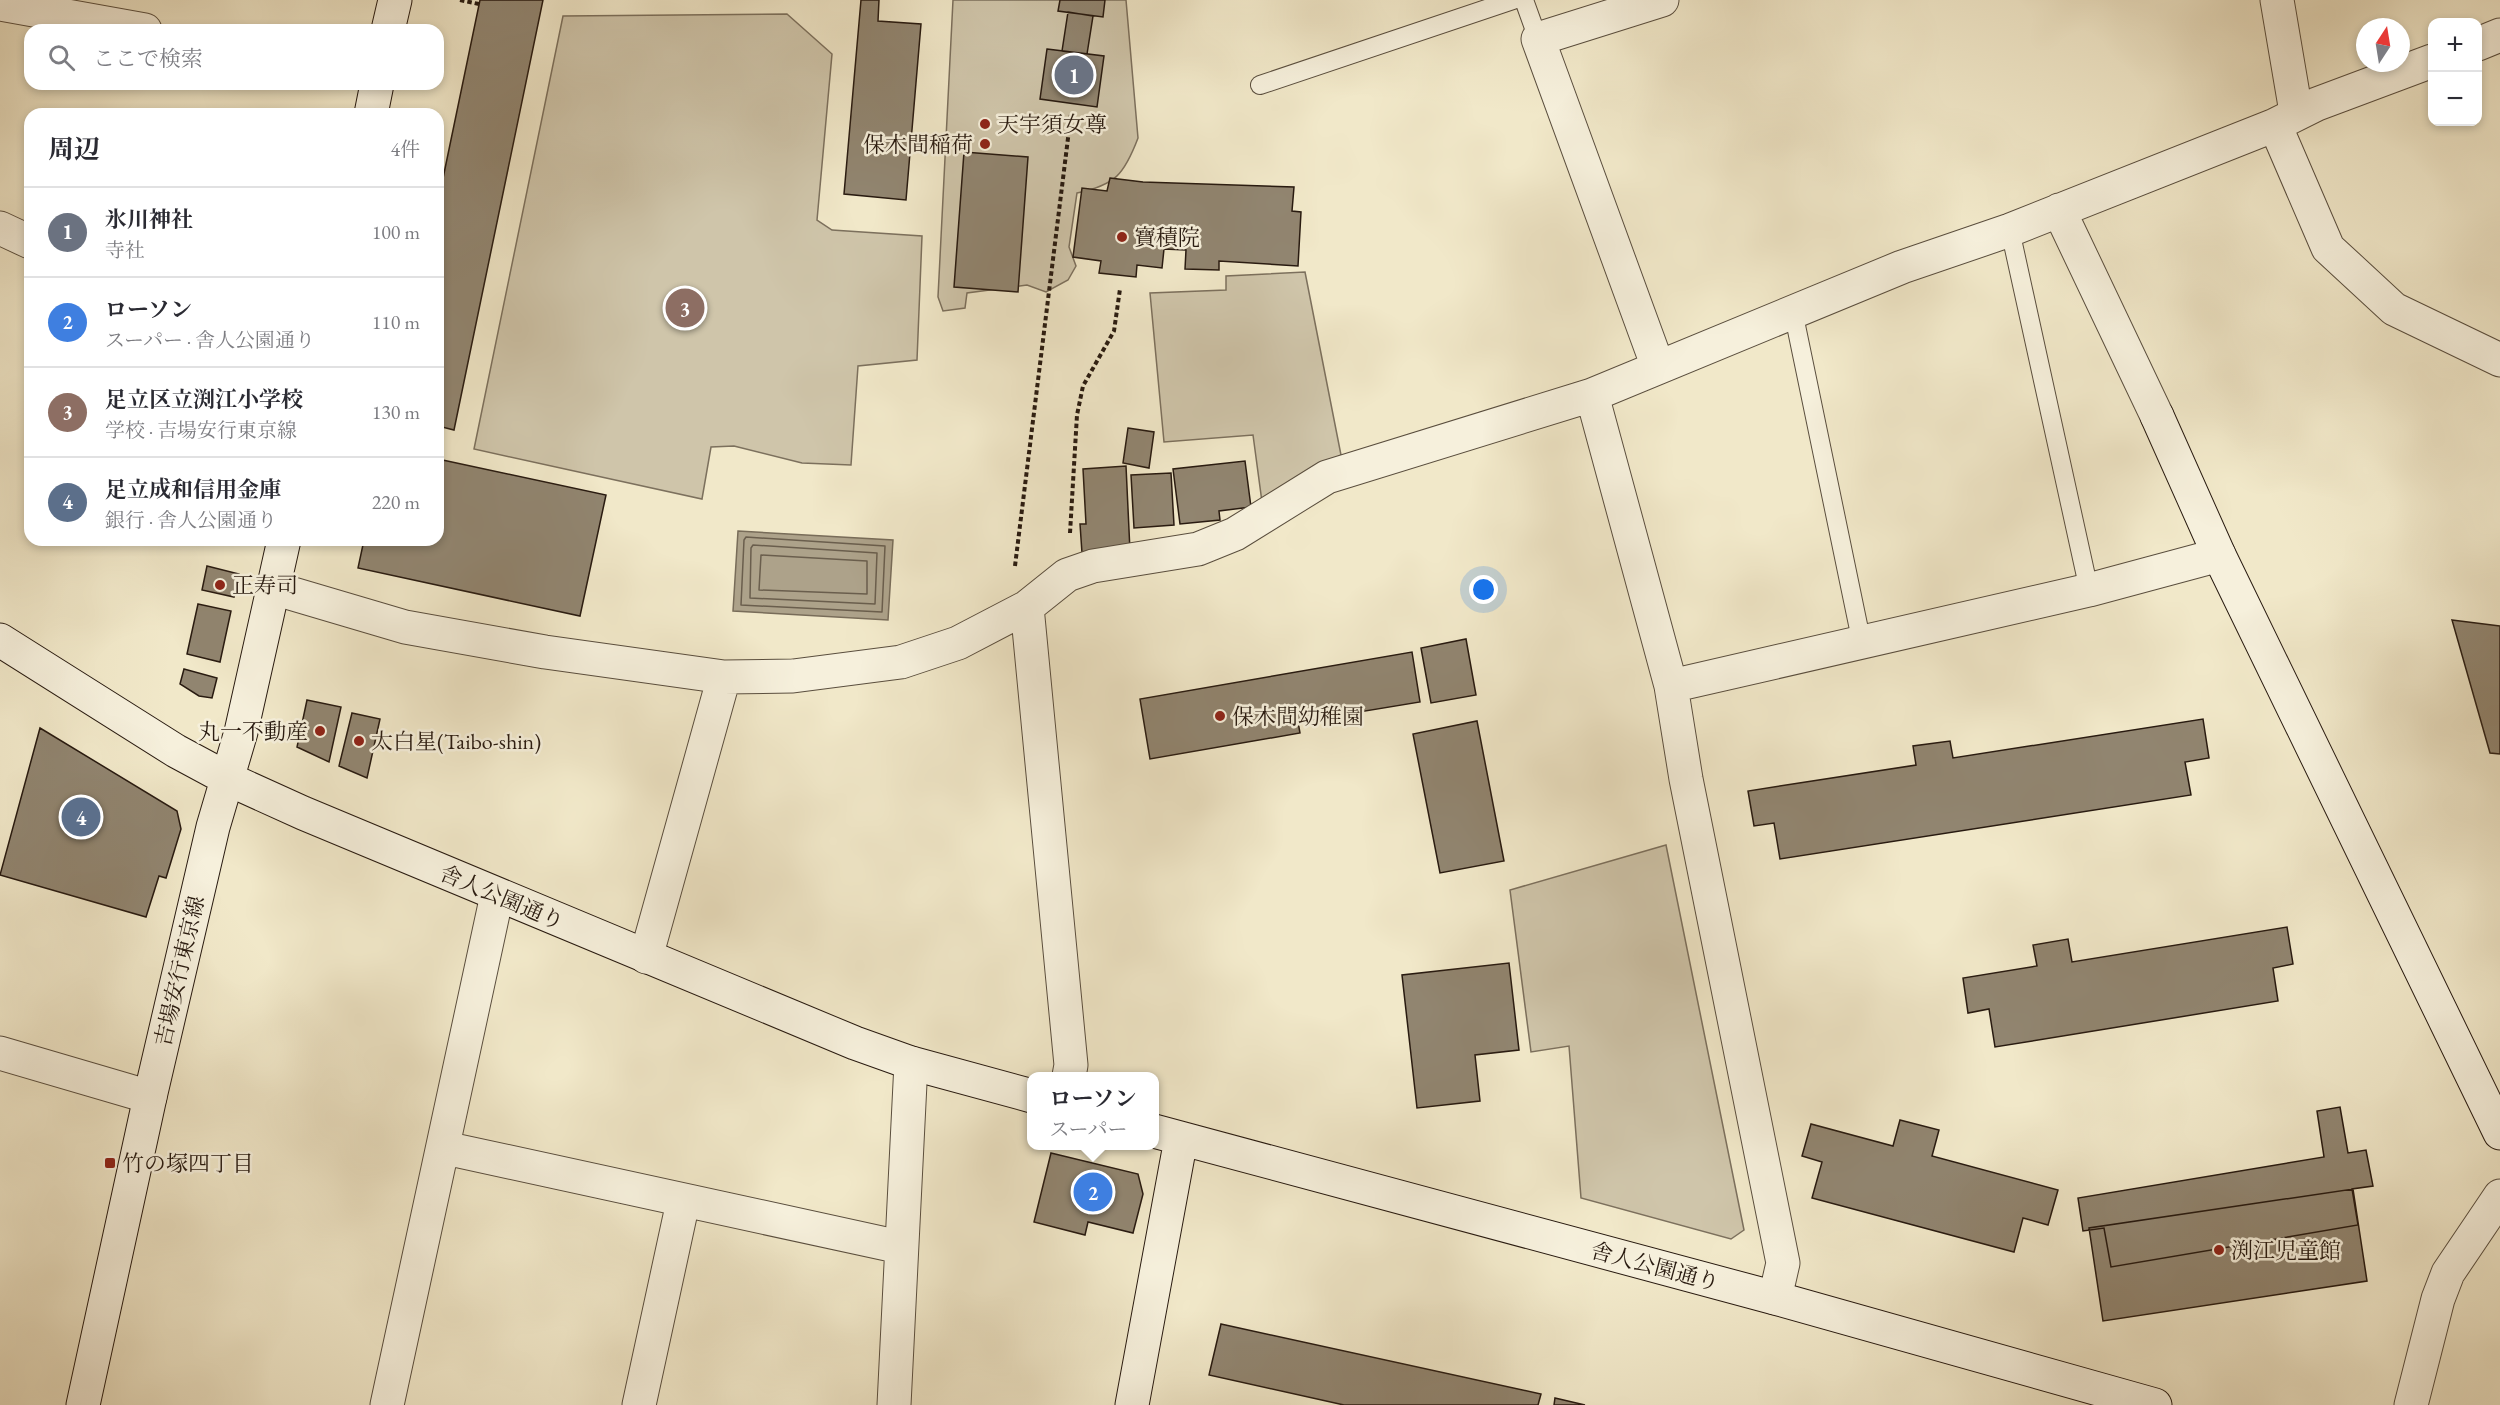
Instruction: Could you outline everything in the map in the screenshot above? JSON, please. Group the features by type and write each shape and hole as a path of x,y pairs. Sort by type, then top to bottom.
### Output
{"street":[{"path":"389,24 394,0"},
{"path":"1658,367 1538,39 1662,0"},
{"path":"2277,0 2285,119 2328,248 2394,309 2500,360"},
{"path":"0,4 112,24"},
{"path":"2482,42 2500,35"},
{"path":"273,588 405,627 545,652 724,677 793,676 901,662 958,643 1017,612 1067,575 1093,566 1198,549 1235,534 1327,477 1592,395 1902,267 2010,230 2428,63"},
{"path":"372,108 376,90"},
{"path":"2059,210 2157,416 2219,555 2500,1133"},
{"path":"0,228 24,239"},
{"path":"1592,395 1671,686 1686,779 1783,1263 1775,1298"},
{"name":"吉場安行東京線","path":"83,1405 150,1097 213,827 228,779 283,546"},
{"path":"1671,686 2090,590 2219,555"},
{"path":"1017,612 1071,1065 1070,1072"},
{"name":"舎人公園通り","path":"0,640 176,751 228,779 497,895 855,1043 911,1063 1027,1095"},
{"path":"646,957 724,677"},
{"path":"387,1405 445,1148 497,895"},
{"path":"0,1053 150,1097"},
{"path":"894,1405 900,1247 911,1063"},
{"path":"1132,1405 1168,1135"},
{"name":"舎人公園通り","path":"1168,1135 1775,1298 2155,1405"},
{"path":"445,1148 683,1202 900,1247"},
{"path":"2411,1405 2438,1299 2448,1273 2500,1196"},
{"path":"639,1405 683,1202"}],"lane":[{"path":"1260,85 1513,0"},
{"path":"1524,0 1538,39"},
{"path":"2010,230 2090,590"},
{"path":"1793,311 1862,644"}],"path":[{"path":"460,0 479,4"},
{"path":"1017,612 1071,114"},
{"path":"1067,575 1077,415 1083,386 1114,331 1120,289"}],"shaded area":[{"path":"953,0 1126,0 1138,138 1123,170 1101,186 1077,193 1069,247 1076,266 1068,280 1046,292 1027,285 967,293 965,308 943,311 938,297"},
{"path":"787,14 832,54 817,220 832,230 922,236 917,360 858,366 851,465 802,463 734,446 711,447 702,499 474,449 563,16"},
{"path":"1305,272 1341,455 1262,502 1253,435 1164,442 1150,293 1226,290 1226,276"},
{"path":"1666,845 1744,1230 1731,1239 1581,1198 1569,1046 1531,1052 1510,890"}],"water":[{"path":"738,531 893,540 888,620 733,611"}],"building":[{"path":"480,0 543,0 454,430 444,428 444,173"},
{"path":"861,0 879,0 878,21 921,24 906,200 844,194"},
{"path":"1060,0 1105,0 1103,17 1058,11"},
{"path":"1068,12 1093,16 1087,54 1062,51"},
{"path":"1047,49 1104,56 1097,107 1040,99"},
{"path":"964,152 1028,157 1018,292 954,287"},
{"path":"1110,178 1143,182 1294,187 1292,211 1301,212 1298,266 1219,261 1219,270 1185,269 1186,250 1164,249 1162,268 1137,265 1136,277 1099,273 1101,261 1073,257 1082,188 1107,191"},
{"path":"1128,428 1154,432 1149,468 1123,463"},
{"path":"444,460 606,495 580,616 358,568 363,546 444,546"},
{"path":"1245,461 1251,507 1219,511 1220,520 1180,524 1173,469"},
{"path":"1126,466 1130,551 1082,553 1080,524 1086,524 1083,469"},
{"path":"1171,473 1174,525 1134,528 1131,475"},
{"path":"207,566 239,574 234,597 202,590"},
{"path":"198,604 231,611 220,662 187,654"},
{"path":"2452,620 2500,626 2500,754 2490,753"},
{"path":"1466,639 1476,695 1431,703 1421,648"},
{"path":"1412,652 1420,702 1298,722 1300,733 1150,759 1140,699"},
{"path":"184,669 217,678 212,698 199,696 180,684"},
{"path":"307,700 341,707 329,762 297,747"},
{"path":"352,713 380,719 367,778 339,766"},
{"path":"2203,719 2209,758 2185,762 2191,795 1780,859 1774,823 1754,826 1748,791 1916,765 1913,746 1950,741 1953,758"},
{"path":"1477,721 1504,861 1440,873 1413,734"},
{"path":"40,728 177,811 181,829 166,878 159,876 146,917 0,875"},
{"path":"2287,927 2293,964 2273,968 2278,1001 1995,1047 1989,1009 1968,1013 1963,978 2037,966 2033,945 2068,939 2072,962"},
{"path":"1509,963 1519,1050 1475,1055 1480,1101 1417,1108 1402,975"},
{"path":"2340,1107 2348,1153 2366,1150 2373,1186 2352,1189 2358,1225 2111,1267 2104,1228 2083,1231 2078,1198 2324,1157 2317,1111"},
{"path":"1900,1120 1939,1130 1932,1156 2058,1190 2048,1225 2023,1218 2014,1252 1812,1198 1822,1162 1802,1156 1811,1124 1893,1146"},
{"path":"1051,1153 1138,1174 1143,1194 1133,1233 1088,1222 1085,1235 1034,1222"},
{"path":"2353,1189 2367,1281 2103,1321 2089,1228"},
{"path":"1221,1324 1541,1394 1538,1405 1344,1405 1209,1375"},
{"path":"1555,1398 1585,1405 1554,1405"}],"place":[{"name":"氷川神社","path":"1074,75"},
{"name":"天宇須女尊","path":"985,124"},
{"name":"保木間稲荷","path":"985,144"},
{"name":"寶積院","path":"1122,237"},
{"name":"足立区立渕江小学校","path":"685,308"},
{"name":"正寿司","path":"220,585"},
{"name":"保木間幼稚園","path":"1220,716"},
{"name":"丸一不動産","path":"320,731"},
{"name":"太白星(Taibo-shin)","path":"359,741"},
{"name":"足立成和信用金庫","path":"81,817"},
{"name":"竹の塚四丁目","path":"110,1163"},
{"name":"ローソン","path":"1093,1192"},
{"name":"渕江児童館","path":"2219,1250"}]}
